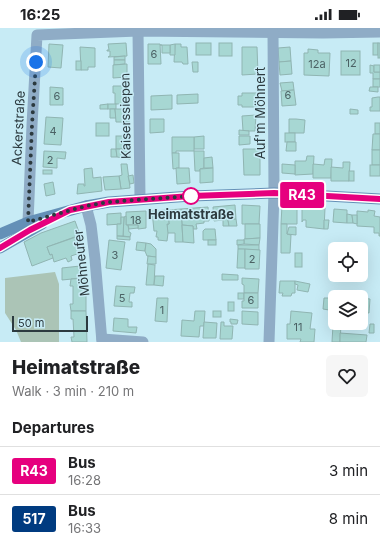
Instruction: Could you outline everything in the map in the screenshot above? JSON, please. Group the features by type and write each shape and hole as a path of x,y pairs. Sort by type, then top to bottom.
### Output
{"main road":[{"path":"0,234 28,222 86,206 140,199 274,193 380,199"},
{"path":"0,248 30,230 70,210"}],"street":[{"path":"138,31 249,30 273,32 323,30 380,32"},
{"name":"Ackerstraße","path":"28,222 37,35 138,31"},
{"name":"Kaiserssiepen","path":"138,31 140,199"},
{"name":"Auf'm Möhnert","path":"273,32 274,193"},
{"path":"269,342 274,193"},
{"name":"Möhneufer","path":"86,206 91,225 102,341"},
{"path":"102,341 143,342"}],"green space":[{"path":"55,272 59,284 59,342 21,342 16,330 5,313 5,278"}],"building":[{"path":"126,43 127,56 108,57 110,56 110,51 107,51 109,50 108,44"},
{"path":"196,43 211,43 211,55 196,55"},
{"path":"219,43 232,43 232,56 219,56"},
{"path":"373,43 378,43 378,55 373,55"},
{"path":"378,43 380,43 380,58 378,58"},
{"path":"49,44 63,45 61,68 48,67"},
{"path":"148,44 160,44 161,64 148,64"},
{"path":"175,44 181,44 181,47 187,47 188,64 174,62"},
{"path":"175,44 175,55 170,55 170,45"},
{"path":"162,45 170,45 170,53 162,53"},
{"path":"80,47 95,48 95,67 88,67 88,70 81,70"},
{"path":"242,47 257,47 258,74 242,75"},
{"path":"290,47 291,61 279,62 278,48"},
{"path":"308,49 318,50 318,53 330,53 329,76 304,75 304,53 308,53"},
{"path":"341,51 360,51 360,75 341,75"},
{"path":"125,56 125,60 114,60 114,57"},
{"path":"114,60 125,60 125,64 114,65"},
{"path":"76,61 81,61 81,70 76,70"},
{"path":"291,61 292,74 280,75 279,62"},
{"path":"192,62 198,62 198,72 193,72"},
{"path":"127,64 127,77 113,78 113,65"},
{"path":"370,65 374,66 374,72 380,72 380,79 373,79 373,73 370,73"},
{"path":"374,65 380,65 380,72 374,72"},
{"path":"373,79 380,79 380,87 373,87"},
{"path":"293,82 294,90 282,91 280,83"},
{"path":"113,86 128,86 128,104 115,104 115,93 113,93"},
{"path":"50,87 63,88 63,105 50,105"},
{"path":"370,87 378,87 378,92 369,91"},
{"path":"294,90 296,105 282,106 281,91"},
{"path":"242,93 259,93 259,107 242,107 242,105 238,105 238,96 242,96"},
{"path":"198,94 198,103 177,104 177,95"},
{"path":"172,95 172,109 151,110 151,96"},
{"path":"380,97 380,111 370,111 370,107 372,107 372,98"},
{"path":"108,104 108,109 100,109 100,105"},
{"path":"108,104 116,104 116,109 108,109"},
{"path":"110,109 115,109 116,118 110,118"},
{"path":"115,109 128,109 129,122 116,122"},
{"path":"350,109 358,110 358,114 350,114"},
{"path":"256,115 255,131 243,131 242,116"},
{"path":"46,117 63,118 61,145 44,144"},
{"path":"150,119 164,119 164,132 150,133"},
{"path":"289,119 305,120 304,133 289,133"},
{"path":"96,123 109,123 109,136 96,136"},
{"path":"375,123 380,123 380,134 375,134"},
{"path":"239,130 249,131 249,135 239,135"},
{"path":"285,133 295,133 295,142 285,142"},
{"path":"373,134 380,134 380,150 372,150"},
{"path":"116,136 129,136 129,149 116,149"},
{"path":"204,136 204,149 194,149 194,137"},
{"path":"239,136 250,136 250,144 239,145"},
{"path":"172,137 194,137 194,151 176,151 176,153 172,153"},
{"path":"287,142 296,142 296,151 286,151"},
{"path":"111,149 116,149 117,157 111,157"},
{"path":"116,149 129,149 130,159 117,157"},
{"path":"243,149 260,149 260,175 244,175"},
{"path":"372,150 380,150 380,165 372,165"},
{"path":"44,151 66,152 65,159 57,158 57,168 43,167"},
{"path":"194,151 204,151 204,168 200,169 200,171 195,171"},
{"path":"172,153 179,153 179,168 173,169"},
{"path":"307,156 314,156 313,174 295,175 295,161 306,161"},
{"path":"212,157 213,168 204,168 204,158"},
{"path":"325,159 332,159 331,178 313,178 313,164 324,165"},
{"path":"343,162 350,162 349,181 331,181 331,167 343,168"},
{"path":"121,164 127,164 130,188 121,189 119,176 122,175"},
{"path":"282,164 295,165 295,174 282,173"},
{"path":"370,165 380,165 380,176 370,176"},
{"path":"92,168 93,178 101,177 102,191 77,194 78,184 84,184 85,186 84,169"},
{"path":"176,168 189,168 190,183 177,184"},
{"path":"213,168 213,182 200,183 200,169"},
{"path":"43,170 52,170 52,174 43,174"},
{"path":"349,171 354,171 354,181 349,181"},
{"path":"133,175 134,183 130,184 128,176"},
{"path":"119,176 121,189 105,190 103,177"},
{"path":"53,182 55,194 46,196 44,184"},
{"path":"235,205 236,219 228,220 229,226 223,226 223,220 214,221 213,207"},
{"path":"242,205 260,206 259,224 242,224"},
{"path":"282,205 297,206 297,224 281,224"},
{"path":"208,207 209,221 196,224 197,229 193,229 193,226 182,225 181,209"},
{"path":"302,207 325,208 324,229 306,227 306,220 303,220 302,222"},
{"path":"181,209 183,242 175,242 175,233 167,233 167,224 169,224 168,210"},
{"path":"334,209 347,210 347,223 333,222"},
{"path":"168,210 169,224 167,224 167,241 158,240 158,237 156,237 157,231 154,231 152,211"},
{"path":"368,210 375,211 374,216 380,217 380,236 379,233 374,233 374,227 357,226 357,211 368,212"},
{"path":"146,211 146,228 138,229 138,225 126,225 126,212"},
{"path":"121,213 121,224 107,225 107,214"},
{"path":"347,214 352,215 353,223 347,223"},
{"path":"352,215 357,215 357,224 353,223"},
{"path":"126,216 126,225 128,225 129,232 131,233 130,237 123,236 124,217"},
{"path":"121,217 124,217 123,236 117,236 117,224 121,224"},
{"path":"236,219 237,226 229,226 228,220"},
{"path":"324,220 329,220 328,229 324,229"},
{"path":"75,221 80,235 47,247 53,258 32,266 24,242 41,233"},
{"path":"245,224 260,224 260,238 245,239"},
{"path":"281,224 287,224 287,234 291,235 290,253 281,253"},
{"path":"128,225 138,225 138,228 129,229"},
{"path":"182,225 193,226 194,243 183,242"},
{"path":"289,227 296,227 296,235 287,234"},
{"path":"205,229 215,229 216,240 203,240 203,231"},
{"path":"117,236 130,237 130,240 117,239"},
{"path":"76,237 78,245 80,244 83,252 71,256 72,260 68,262 66,258 54,262 52,254 50,255 47,247"},
{"path":"260,238 259,245 244,244 244,239"},
{"path":"109,240 125,242 121,270 106,268"},
{"path":"208,240 216,240 216,245 208,245"},
{"path":"237,240 244,240 244,244 237,245"},
{"path":"137,242 146,243 145,251 136,250"},
{"path":"146,243 151,244 156,249 156,257 147,256 145,251"},
{"path":"238,245 259,245 259,250 238,249"},
{"path":"238,249 245,249 245,268 237,268"},
{"path":"245,249 260,250 259,269 245,269"},
{"path":"295,253 302,253 302,267 295,267"},
{"path":"148,256 156,257 156,264 147,264"},
{"path":"148,264 155,265 154,285 146,285"},
{"path":"80,266 82,278 62,280 62,268"},
{"path":"222,274 238,275 238,280 222,280"},
{"path":"155,276 164,276 163,286 154,285"},
{"path":"86,278 86,311 71,311 70,304 73,304 73,286 70,286 71,279"},
{"path":"242,278 259,279 258,293 244,293"},
{"path":"280,281 295,281 295,293 292,293 291,296 282,296 283,293 279,293"},
{"path":"295,281 310,284 308,292 297,290 298,285 295,284"},
{"path":"116,286 135,287 134,293 130,293 129,302 132,302 132,307 114,306"},
{"path":"238,293 244,293 244,299 238,299"},
{"path":"244,293 258,293 258,308 242,308"},
{"path":"157,298 168,298 167,322 155,321"},
{"path":"324,298 328,298 328,310 323,309"},
{"path":"368,299 370,299 368,313"},
{"path":"228,302 234,302 234,311 228,311"},
{"path":"71,311 86,311 87,342 72,342 71,337 74,337"},
{"path":"195,311 205,311 204,326 200,326 199,337 181,336 182,320 194,321"},
{"path":"213,311 221,311 221,317 213,317"},
{"path":"242,311 258,312 258,325 242,324"},
{"path":"291,311 312,313 310,329 315,329 314,342 300,342 301,339 287,339 287,324 290,324"},
{"path":"114,318 128,319 128,327 137,327 136,333 113,331"},
{"path":"230,319 238,320 237,324 231,324"},
{"path":"204,322 217,323 216,338 203,338"},
{"path":"221,322 224,322 224,326 233,326 232,339 220,339"},
{"path":"370,324 374,324 374,333 369,333"},
{"path":"333,330 341,330 340,342 332,342"},
{"path":"340,333 367,335 366,342 340,342"}],"bus line":[{"name":"R43","path":"0,248 30,230 70,210 109,202 225,194 274,193 380,199"}],"place":[{"name":"Heimatstraße","path":"191,196"}],"route":[{"path":"36,62 28,222 86,206 109,202 191,196"}]}
